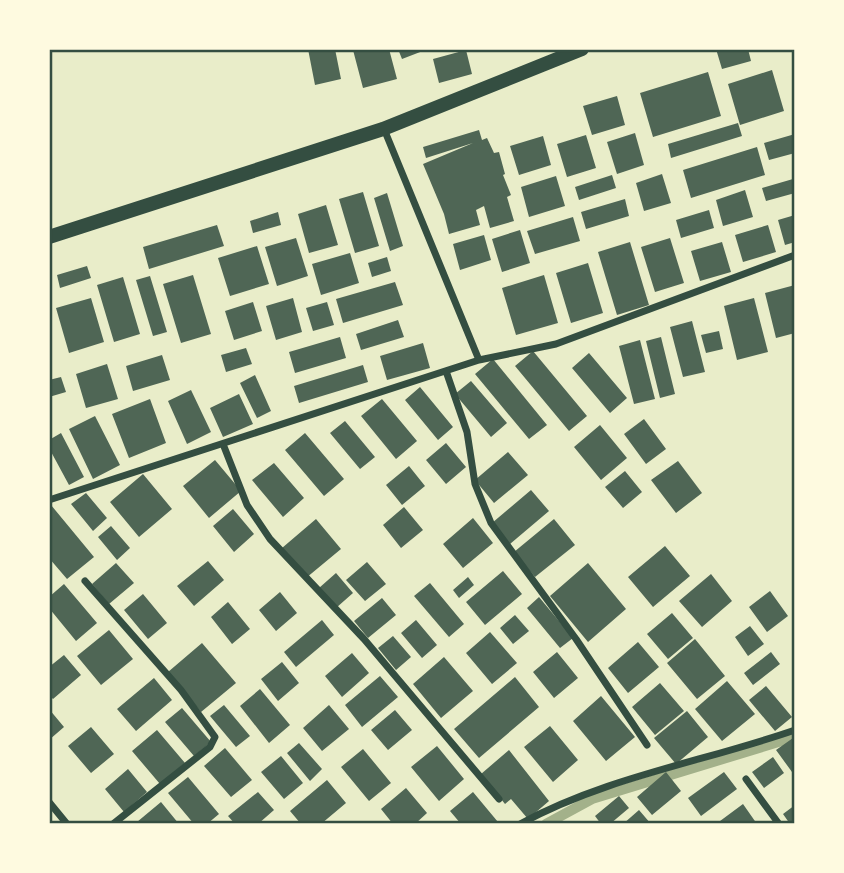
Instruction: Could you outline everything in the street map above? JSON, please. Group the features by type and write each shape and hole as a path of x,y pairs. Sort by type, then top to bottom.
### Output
{"main road":[{"path":"49,237 383,128 582,49"}],"street":[{"path":"383,128 479,360"},
{"path":"49,500 479,360 556,344 795,255"},
{"path":"446,371 467,432 475,484 491,523 576,639 647,745"},
{"path":"223,443 247,505 270,539 364,639 499,799"},
{"path":"85,581 181,690 215,737 210,747 113,824"},
{"path":"520,824 552,807 622,780 795,730"},
{"path":"746,779 779,824"},
{"path":"49,803 67,824"}],"building":[{"path":"308,49 335,49 341,79 315,85"},
{"path":"389,49 397,79 363,88 353,50"},
{"path":"398,49 428,49 402,59"},
{"path":"716,49 748,49 751,61 722,69"},
{"path":"466,50 472,74 439,83 433,59"},
{"path":"772,70 784,111 740,125 728,84"},
{"path":"708,72 721,116 653,137 640,93"},
{"path":"617,96 625,125 592,135 583,106"},
{"path":"738,123 742,136 671,158 668,144"},
{"path":"479,130 482,140 487,138 494,153 499,152 505,174 503,175 511,195 507,197 514,221 490,228 484,206 476,210 480,225 449,234 444,214 423,164 473,143 426,158 423,147"},
{"path":"635,133 644,165 617,174 607,142"},
{"path":"795,134 795,153 769,160 764,143"},
{"path":"586,135 596,168 567,177 557,144"},
{"path":"543,136 551,165 519,175 510,146"},
{"path":"757,147 765,175 691,198 683,170"},
{"path":"662,174 671,203 644,211 636,183"},
{"path":"612,175 616,188 579,200 575,187"},
{"path":"556,176 565,206 529,217 521,187"},
{"path":"793,179 795,193 766,201 762,188"},
{"path":"745,190 753,217 723,226 716,200"},
{"path":"363,192 379,246 355,253 339,199"},
{"path":"387,193 403,246 390,251 374,198"},
{"path":"625,199 629,216 586,229 581,212"},
{"path":"326,205 338,245 309,253 298,214"},
{"path":"709,210 714,228 681,238 676,220"},
{"path":"278,212 281,225 253,233 250,221"},
{"path":"795,215 795,242 785,245 778,220"},
{"path":"573,217 580,241 535,254 527,231"},
{"path":"217,225 224,246 149,269 143,247"},
{"path":"768,225 776,252 743,262 735,235"},
{"path":"520,230 530,263 502,272 492,239"},
{"path":"484,235 491,260 460,270 453,244"},
{"path":"296,238 308,276 277,286 265,247"},
{"path":"670,238 684,283 655,292 641,247"},
{"path":"630,242 649,305 617,315 598,252"},
{"path":"722,242 731,272 700,281 691,251"},
{"path":"257,246 269,284 230,296 218,258"},
{"path":"350,253 359,283 321,295 312,264"},
{"path":"387,257 391,271 372,277 368,263"},
{"path":"588,263 603,313 571,323 556,273"},
{"path":"87,266 91,278 60,288 57,275"},
{"path":"193,275 211,334 181,343 163,284"},
{"path":"544,275 558,323 516,335 502,288"},
{"path":"150,276 167,332 153,336 136,280"},
{"path":"123,277 140,334 114,342 97,285"},
{"path":"395,282 403,305 343,323 336,299"},
{"path":"795,285 795,333 776,338 765,293"},
{"path":"91,298 104,342 69,353 56,308"},
{"path":"293,298 302,332 276,340 266,306"},
{"path":"754,298 768,352 737,360 724,306"},
{"path":"253,302 262,331 234,340 225,311"},
{"path":"327,302 334,325 313,331 306,308"},
{"path":"398,320 404,337 361,350 356,334"},
{"path":"692,321 705,372 683,377 670,327"},
{"path":"719,331 723,349 706,353 701,335"},
{"path":"340,337 346,358 295,373 289,352"},
{"path":"661,337 675,394 660,398 646,341"},
{"path":"640,340 655,399 634,404 619,346"},
{"path":"423,343 430,368 387,380 380,356"},
{"path":"246,348 252,364 226,372 221,355"},
{"path":"533,351 587,416 569,431 515,366"},
{"path":"589,353 627,398 610,413 572,368"},
{"path":"162,355 170,380 133,391 126,366"},
{"path":"493,359 547,425 529,439 475,374"},
{"path":"107,364 118,399 86,408 76,374"},
{"path":"363,365 368,382 299,403 294,386"},
{"path":"255,375 271,411 257,418 240,383"},
{"path":"61,377 66,392 49,397 49,380"},
{"path":"471,381 507,423 491,437 455,394"},
{"path":"420,387 453,427 438,440 405,400"},
{"path":"191,390 211,432 187,444 168,401"},
{"path":"239,394 253,424 223,437 210,408"},
{"path":"150,399 166,443 129,458 112,414"},
{"path":"382,399 417,441 396,459 361,416"},
{"path":"95,416 120,465 93,479 69,429"},
{"path":"644,419 666,449 646,464 624,434"},
{"path":"345,421 375,457 360,469 330,433"},
{"path":"600,425 627,458 601,480 574,447"},
{"path":"61,433 84,477 69,485 49,448 49,440"},
{"path":"305,433 344,479 324,496 285,450"},
{"path":"446,443 466,467 446,484 426,460"},
{"path":"508,452 528,475 494,503 475,480"},
{"path":"215,460 241,491 209,518 183,486"},
{"path":"678,461 702,493 676,513 651,480"},
{"path":"274,463 304,498 283,517 252,480"},
{"path":"409,466 425,486 402,505 386,485"},
{"path":"625,471 642,492 623,508 605,487"},
{"path":"143,474 172,509 139,537 110,502"},
{"path":"531,490 549,511 510,544 492,523"},
{"path":"86,493 107,518 93,531 71,504"},
{"path":"51,505 94,557 67,579 49,558"},
{"path":"404,507 423,530 401,548 383,525"},
{"path":"233,509 254,534 234,552 213,526"},
{"path":"473,518 493,543 463,568 443,544"},
{"path":"316,519 341,549 306,578 282,548"},
{"path":"554,519 575,545 535,577 514,552"},
{"path":"111,526 130,548 117,560 98,537"},
{"path":"665,546 690,576 653,607 628,577"},
{"path":"208,561 224,580 194,606 177,586"},
{"path":"367,562 386,584 365,601 346,580"},
{"path":"116,563 134,583 109,604 92,584"},
{"path":"588,563 626,609 588,642 550,596"},
{"path":"503,571 522,594 485,625 466,602"},
{"path":"336,573 353,593 336,608 319,588"},
{"path":"711,574 732,601 702,627 679,601"},
{"path":"468,577 474,585 459,598 453,590"},
{"path":"430,583 464,624 449,637 414,596"},
{"path":"64,584 97,623 76,641 49,608 49,597"},
{"path":"770,591 788,616 767,632 749,607"},
{"path":"280,592 297,613 276,631 259,610"},
{"path":"143,594 167,623 148,639 124,610"},
{"path":"539,597 573,638 560,648 527,608"},
{"path":"382,598 396,615 368,638 354,621"},
{"path":"228,602 250,629 232,644 211,617"},
{"path":"672,613 693,638 668,659 647,634"},
{"path":"515,615 529,631 513,644 500,628"},
{"path":"322,620 334,635 296,667 284,652"},
{"path":"416,620 437,645 422,658 401,633"},
{"path":"750,626 764,644 748,656 735,637"},
{"path":"109,630 133,659 101,685 77,656"},
{"path":"490,632 517,663 492,684 466,653"},
{"path":"393,636 411,657 396,670 378,648"},
{"path":"695,639 725,676 697,699 667,663"},
{"path":"638,642 659,667 628,693 608,668"},
{"path":"202,643 236,683 201,712 168,672"},
{"path":"557,652 578,678 554,698 533,672"},
{"path":"771,652 780,664 753,685 744,673"},
{"path":"352,653 369,673 342,697 325,676"},
{"path":"64,655 81,675 53,699 49,695 49,667"},
{"path":"444,657 473,691 441,718 413,684"},
{"path":"282,662 299,683 278,701 261,679"},
{"path":"380,676 398,697 362,727 345,705"},
{"path":"515,677 539,707 479,758 454,729"},
{"path":"154,678 172,700 136,731 117,709"},
{"path":"727,681 755,714 722,741 695,709"},
{"path":"660,683 684,711 655,735 632,707"},
{"path":"766,686 792,717 775,731 749,700"},
{"path":"260,689 290,725 269,743 240,706"},
{"path":"601,696 635,737 606,761 573,721"},
{"path":"224,705 250,736 236,747 210,716"},
{"path":"329,705 349,729 322,751 303,728"},
{"path":"182,708 211,742 194,756 165,722"},
{"path":"49,709 64,727 49,740"},
{"path":"395,710 412,730 388,750 371,730"},
{"path":"687,711 708,737 676,764 654,738"},
{"path":"550,726 578,760 553,782 524,747"},
{"path":"91,727 114,754 91,773 68,746"},
{"path":"157,730 185,763 160,784 132,751"},
{"path":"793,738 795,770 792,772 776,750"},
{"path":"299,743 322,769 310,781 287,753"},
{"path":"437,746 464,779 439,801 411,767"},
{"path":"225,748 252,780 231,797 204,766"},
{"path":"363,749 391,783 369,801 341,767"},
{"path":"509,750 549,801 528,819 511,799 505,804 481,774"},
{"path":"281,756 303,783 284,799 261,772"},
{"path":"773,757 784,773 764,788 752,772"},
{"path":"128,769 147,792 124,812 105,789"},
{"path":"666,772 681,791 652,815 637,797"},
{"path":"724,772 737,789 701,816 688,798"},
{"path":"188,777 219,814 207,824 194,824 168,793"},
{"path":"327,780 346,803 321,824 301,824 290,811"},
{"path":"406,788 427,813 415,824 393,824 381,809"},
{"path":"258,792 274,810 258,824 235,824 228,816"},
{"path":"473,792 498,822 496,824 461,824 450,811"},
{"path":"619,796 629,808 610,824 601,824 595,816"},
{"path":"161,802 179,824 137,822"},
{"path":"743,804 757,824 716,824"},
{"path":"795,805 795,824 790,824 783,814"},
{"path":"639,810 651,824 623,824"}],"waterway":[{"path":"546,824 592,799 795,737"}]}
